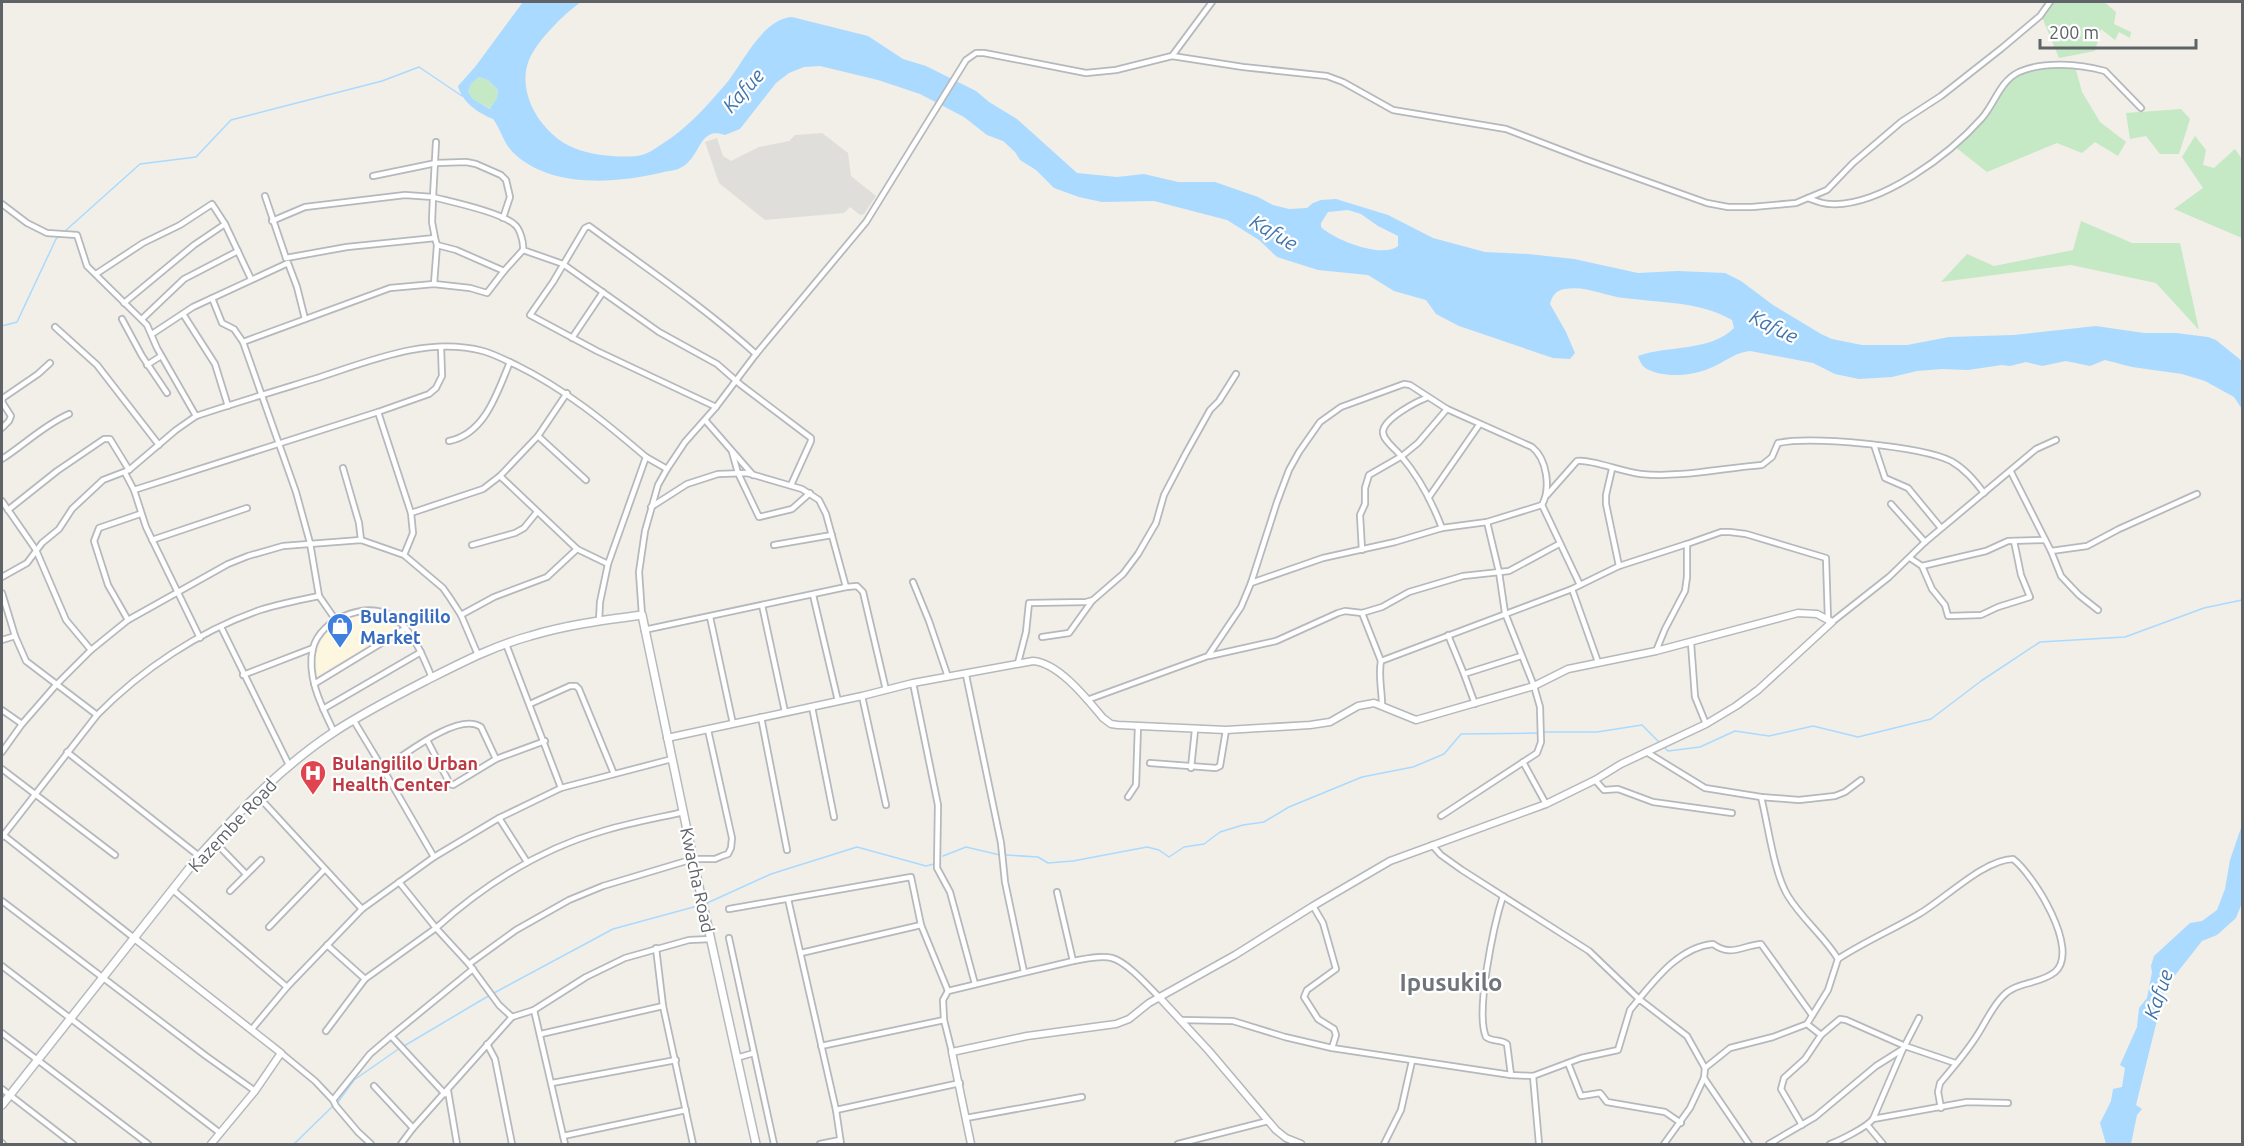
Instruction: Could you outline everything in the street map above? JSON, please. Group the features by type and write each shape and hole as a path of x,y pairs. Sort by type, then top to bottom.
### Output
{"main road":[{"name":"Kazembe Road","path":"2,1105 199,856 257,795 290,765 334,732 372,709 478,655 530,636 599,621 642,615"},
{"name":"Kwacha Road","path":"642,615 756,1144"}],"street":[{"path":"1173,56 1212,2"},
{"path":"642,615 640,567 650,507 658,484 685,442 866,222 966,60 976,53 995,54 1060,70 1086,73 1116,70 1173,56 1243,67 1327,76 1343,82 1393,110 1506,129 1587,160 1718,205 1739,208 1797,203 1827,190 1853,163 1901,122 1941,96 2002,48 2040,16 2050,2"},
{"path":"1808,198 1833,205 1859,201 1877,195 1908,178 1954,146 1984,116 2002,86 2020,72 2038,67 2058,65 2105,70 2141,108"},
{"path":"434,284 437,245 432,222 436,142"},
{"path":"373,176 436,163 466,162 504,177 510,193 503,218"},
{"path":"243,342 347,306 390,288 404,285 434,284 470,288 487,293 523,250 524,245 516,226 503,218 433,197 405,195 305,207 272,221"},
{"path":"265,196 297,287 305,319"},
{"path":"2,204 27,223 47,233 77,235 87,266 142,319 196,416"},
{"path":"96,274 136,248 180,225 210,205 214,205 250,279"},
{"path":"124,303 194,245 225,224"},
{"path":"716,407 572,338 530,315 585,228 589,226 715,318 756,354"},
{"path":"152,334 212,298 287,260 347,247 435,238"},
{"path":"437,245 456,250 504,271"},
{"path":"523,250 563,264 659,332 717,364 812,440 791,485"},
{"path":"142,319 184,279 237,251"},
{"path":"572,338 603,292"},
{"path":"212,298 222,323 234,329 243,342 263,395 310,543 319,596 335,620"},
{"path":"183,314 212,357 228,406"},
{"path":"122,319 147,365 167,393"},
{"path":"55,327 97,364 159,445"},
{"path":"134,490 429,394 436,388 441,376 441,347"},
{"path":"2,577 27,563 46,538 59,529 72,509 103,480 127,471 196,416 385,355 418,348 476,349 510,362 567,393 646,457 667,469"},
{"path":"147,365 161,356"},
{"path":"449,441 467,435 481,420 495,397 510,362"},
{"path":"2,428 10,419 3,398 29,381 50,363"},
{"path":"1042,637 1069,633 1093,600 1123,574 1138,554 1156,523 1164,495 1186,453 1210,410 1219,401 1236,374"},
{"path":"1208,656 1241,607 1277,502 1299,452 1320,422 1341,406 1398,384 1410,385 1426,398 1447,409 1538,452 1544,463 1547,495"},
{"path":"411,513 483,489 500,476 538,436 567,393"},
{"path":"1426,398 1402,410 1383,429 1384,438 1402,456 1430,497 1442,528"},
{"path":"1362,550 1360,515 1365,504 1366,480 1374,472 1402,456 1418,443 1447,409"},
{"path":"378,412 411,513 412,532 404,555"},
{"path":"2,459 49,425 69,414"},
{"path":"705,420 753,475"},
{"path":"1430,497 1479,425"},
{"path":"538,436 586,480"},
{"path":"8,510 57,471 104,439 111,439 127,471 140,514 200,638"},
{"path":"952,1052 1027,1036 1116,1024 1129,1019 1160,997 1235,955 1390,861 1546,804 1595,780 1621,764 1706,724 1758,690 1830,621 1910,558 1941,528 2036,449 2056,440"},
{"path":"1251,583 1323,558 1442,528 1487,522 1542,505 1547,495 1573,463 1585,460 1612,469 1663,475 1762,465 1772,457 1778,443 1782,442 1874,445 1936,455 1965,471 1984,493"},
{"path":"1874,445 1885,477 1908,488 1941,528"},
{"path":"732,452 738,473 759,517 792,510 803,497 810,493"},
{"path":"599,621 600,602 608,564 646,457"},
{"path":"343,468 359,523 361,540"},
{"path":"1612,469 1605,495 1619,566"},
{"path":"2011,472 2063,579 2098,610"},
{"path":"650,507 683,486 718,474 753,475 791,485 810,493 822,504 846,587"},
{"path":"500,476 577,549 608,564"},
{"path":"2051,551 2087,546 2197,494"},
{"path":"2,501 36,550 66,620 91,650"},
{"path":"1891,504 1925,542"},
{"path":"1542,505 1580,585"},
{"path":"152,540 247,508"},
{"path":"472,545 515,533 524,528 537,512"},
{"path":"128,620 108,585 94,541 99,528 140,514"},
{"path":"1441,816 1537,753 1541,742 1540,707 1505,613 1499,572 1487,522"},
{"path":"1381,661 1572,589 1619,566 1719,532 1746,534 1826,558 1830,621"},
{"path":"774,545 832,535"},
{"path":"2,752 22,724 56,685 91,650 128,620 228,564 284,546 361,540 404,555 443,588 461,615 478,655"},
{"path":"1922,566 1986,551 2003,543 2045,540"},
{"path":"1910,558 1922,566 1932,589 1945,605 1948,616 1984,615 1998,607 2030,597 2021,575 2014,541"},
{"path":"1087,700 1208,656 1276,641 1338,613 1346,611 1362,613 1382,607 1409,592 1463,576 1499,572 1518,567 1559,544"},
{"path":"1656,651 1685,591 1688,577 1687,544"},
{"path":"461,615 494,597 547,577 577,549"},
{"path":"913,582 948,677"},
{"path":"644,630 857,586 863,592 886,690"},
{"path":"1572,589 1599,662"},
{"path":"2,593 15,636 26,661 97,715"},
{"path":"813,595 838,701"},
{"path":"319,596 258,611 221,627 142,675 97,715 2,835 252,1029 315,1081 371,1144"},
{"path":"1018,663 1026,632 1029,603 1093,600"},
{"path":"762,605 785,712"},
{"path":"334,732 314,684 312,669 313,648 321,632 335,620 363,609 374,609 390,615 406,628 421,652 432,678"},
{"path":"1362,613 1381,661 1382,705"},
{"path":"668,738 913,683 1033,661 1049,665 1111,724 1226,730 1320,724 1341,717 1364,704 1382,705 1416,720 1534,686 1568,669 1691,643 1798,613 1817,614 1830,621"},
{"path":"710,617 733,724"},
{"path":"221,627 290,765"},
{"path":"314,684 406,628"},
{"path":"1448,634 1475,704"},
{"path":"2,640 15,636"},
{"path":"1691,643 1695,664 1695,697 1706,724"},
{"path":"506,644 545,741 561,788"},
{"path":"243,675 313,648"},
{"path":"323,709 421,652"},
{"path":"1464,674 1521,656"},
{"path":"966,675 1024,972"},
{"path":"913,683 938,805 936,864 950,892 975,984"},
{"path":"530,704 570,686 576,686 614,774"},
{"path":"862,696 886,805"},
{"path":"812,707 834,818"},
{"path":"2,710 22,724"},
{"path":"761,717 787,850"},
{"path":"354,721 434,857"},
{"path":"383,769 427,740 456,725 474,723 481,727 496,759"},
{"path":"1128,796 1136,785 1138,726"},
{"path":"334,1103 370,1054 516,930 569,900 603,886 693,859 715,859 728,854 732,838 708,730"},
{"path":"1191,768 1195,730"},
{"path":"1150,763 1209,769 1220,766 1226,730"},
{"path":"427,740 450,784 453,785 496,759 545,741"},
{"path":"67,752 199,856"},
{"path":"1648,753 1705,788 1761,797 1799,800 1835,796 1845,792 1861,780"},
{"path":"252,1029 287,987 362,909 434,857 499,818 561,788 672,759"},
{"path":"1523,762 1546,804"},
{"path":"2,769 115,855"},
{"path":"1595,780 1604,790 1618,789 1653,802 1732,813"},
{"path":"257,795 362,909"},
{"path":"1761,797 1778,870 1787,894 1838,958"},
{"path":"326,1031 366,979 436,928 461,905 526,862 602,831 684,812"},
{"path":"499,818 526,862"},
{"path":"213,840 245,873"},
{"path":"1431,845 1448,860 1589,951 1639,999 1687,1036 1705,1068 1704,1078 1697,1096 1681,1123 1664,1144"},
{"path":"1705,1068 1730,1048 1773,1037 1807,1024 1828,990 1838,958 1920,913 1960,884 1994,864 2011,859 2016,861 2032,881 2058,926 2062,937 2061,959 2054,972 2008,991 1999,1001 1974,1040 1939,1086 1941,1108"},
{"path":"230,891 245,873 261,860"},
{"path":"270,927 325,869"},
{"path":"729,909 910,876 921,925 948,991"},
{"path":"399,882 471,967 499,1005 512,1017"},
{"path":"173,890 287,987"},
{"path":"1057,892 1073,961"},
{"path":"1503,896 1492,935 1483,1015 1486,1037 1506,1044 1511,1075"},
{"path":"788,899 837,1110 841,1142 820,1144"},
{"path":"2,902 255,1091"},
{"path":"1313,906 1323,923 1336,969 1307,990 1304,997 1318,1018 1334,1029 1336,1035 1332,1048"},
{"path":"801,953 921,925"},
{"path":"729,938 774,1144"},
{"path":"401,1144 512,1017 534,1010 586,977 625,958 689,940 711,939"},
{"path":"1181,1020 1233,1020 1285,1037 1332,1048 1511,1075 1533,1076 1569,1063 1618,1050 1630,1010 1639,999 1672,962 1708,944 1730,951 1763,945 1812,1015"},
{"path":"327,945 366,979"},
{"path":"656,948 663,1006 693,1144"},
{"path":"971,1144 960,1083 944,1020 943,1000 948,991 1073,961 1113,958 1132,971 1160,997 1268,1121 1286,1138 1301,1144"},
{"path":"2,966 220,1133"},
{"path":"541,1034 663,1006"},
{"path":"534,1010 565,1144"},
{"path":"1830,1144 1868,1125 1873,1119 1919,1018"},
{"path":"1802,1125 1781,1086 1784,1078 1804,1059 1821,1035 1836,1021 1844,1019 1904,1047 1955,1063"},
{"path":"821,1046 944,1020"},
{"path":"1807,1024 1821,1035"},
{"path":"2,1033 148,1144"},
{"path":"391,1036 446,1092 457,1144"},
{"path":"487,1044 495,1059 512,1144"},
{"path":"1769,1144 1825,1110 1876,1066 1904,1047"},
{"path":"211,1144 255,1091 281,1053"},
{"path":"736,1058 754,1053"},
{"path":"552,1083 676,1060"},
{"path":"1384,1144 1401,1110 1412,1061"},
{"path":"1569,1063 1581,1096 1600,1093 1607,1102 1665,1112 1681,1123"},
{"path":"1533,1076 1539,1144"},
{"path":"1704,1078 1749,1144"},
{"path":"837,1110 960,1083"},
{"path":"374,1086 413,1128"},
{"path":"2,1089 73,1144"},
{"path":"966,1118 1082,1097"},
{"path":"1873,1119 1941,1108 1967,1101 2008,1103"},
{"path":"563,1136 686,1110"},
{"path":"1178,1144 1268,1121"},
{"path":"1868,1125 1883,1144"}],"shaded area":[{"path":"822,133 848,153 851,176 876,196 864,214 860,215 850,207 844,213 765,220 719,183 705,142 717,138 723,156 731,161 759,147 789,141 795,135"},
{"name":"Bulangililo Market","path":"369,613 391,621 398,628 317,676 316,655 327,632 338,623 355,615"}],"green space":[{"path":"2053,2 2104,2 2116,12 2114,24 2131,32 2130,38 2119,32 2115,40 2101,29 2095,51 2059,58 2042,17"},
{"path":"2075,66 2082,92 2100,122 2126,142 2118,156 2095,142 2082,153 2057,143 1987,172 1954,146 1984,116 2010,78 2038,67"},
{"path":"479,77 488,80 498,90 497,98 491,109 473,99 468,92 471,84"},
{"path":"2181,109 2190,119 2179,154 2160,154 2146,136 2130,139 2126,113"},
{"path":"2195,136 2206,150 2203,165 2214,168 2235,149 2242,159 2242,238 2174,209 2203,188 2182,157"},
{"path":"2081,221 2132,243 2180,243 2199,330 2156,283 2071,265 1941,282 1967,254 1994,266 2073,250"}],"water":[{"name":"Kafue","path":"523,2 581,2 551,29 531,55 526,75 526,88 530,101 535,113 552,134 574,148 596,154 637,156 655,149 689,123 724,86 762,34 781,20 792,17 868,36 903,59 926,66 976,91 1017,119 1077,173 1117,177 1144,174 1178,182 1215,182 1289,209 1307,208 1321,200 1336,199 1388,215 1433,238 1485,252 1574,259 1638,273 1678,271 1725,273 1741,281 1773,305 1821,334 1832,339 1862,345 1907,345 1949,337 2014,335 2096,326 2144,333 2176,333 2208,337 2216,340 2242,361 2242,409 2234,397 2205,381 2182,374 2132,367 2105,360 2090,366 2066,361 2042,366 2026,362 2010,366 1917,371 1892,377 1859,379 1835,374 1813,363 1750,351 1700,372 1685,375 1662,374 1646,368 1638,356 1713,341 1734,328 1732,320 1693,306 1617,297 1580,288 1559,291 1551,301 1550,304 1575,353 1570,359 1553,358 1459,326 1436,314 1426,300 1394,291 1368,275 1318,270 1277,257 1259,240 1227,220 1154,201 1102,202 1054,188 1036,170 1020,160 1003,141 987,135 964,117 920,94 878,80 820,66 804,67 789,73 776,83 740,129 725,135 716,133 709,135 686,165 678,169 606,181 568,178 533,167 518,157 506,143 493,119 482,114 467,102 458,86 475,67","holes":["479,77 488,80 498,90 497,98 490,109 473,99 468,92 471,84","1348,210 1361,214 1398,236 1398,246 1391,249 1370,249 1347,242 1321,227 1328,212"]},
{"name":"Kafue","path":"2242,825 2242,903 2236,918 2217,935 2202,941 2165,988 2136,1105 2142,1109 2137,1115 2131,1144 2106,1144 2100,1123 2111,1101 2113,1089 2122,1087 2125,1068 2120,1065 2137,1027 2139,1008 2147,998 2154,956 2190,923 2202,921 2217,910"}],"waterway":[{"path":"64,232 140,164 196,157 231,120 382,81 419,67 462,96"},
{"path":"2,326 17,322 56,239 60,235"},
{"path":"1665,748 1668,751 1700,747 1735,731 1769,736 1813,726 1858,737 1931,719 1981,681 2040,642 2125,637 2204,608 2242,600"},
{"path":"1543,732 1597,732 1642,725 1660,743"},
{"path":"1006,855 1038,857 1048,863 1073,861 1147,847 1159,850 1169,857 1184,847 1204,844 1220,832 1264,822 1289,807 1362,777 1413,767 1444,754 1461,734 1539,733"},
{"path":"705,904 771,874 857,847 926,866 934,864"},
{"path":"943,856 966,847 1000,855"},
{"path":"494,993 613,929 701,905"},
{"path":"404,1046 490,995"},
{"path":"338,1102 354,1080 400,1048"},
{"path":"294,1144 334,1105"}],"place":[{"name":"Bulangililo Market","path":"340,649"},
{"name":"Bulangililo Urban Health Center","path":"313,796"}],"district":[{"name":"Ipusukilo","path":"1451,982"}]}
